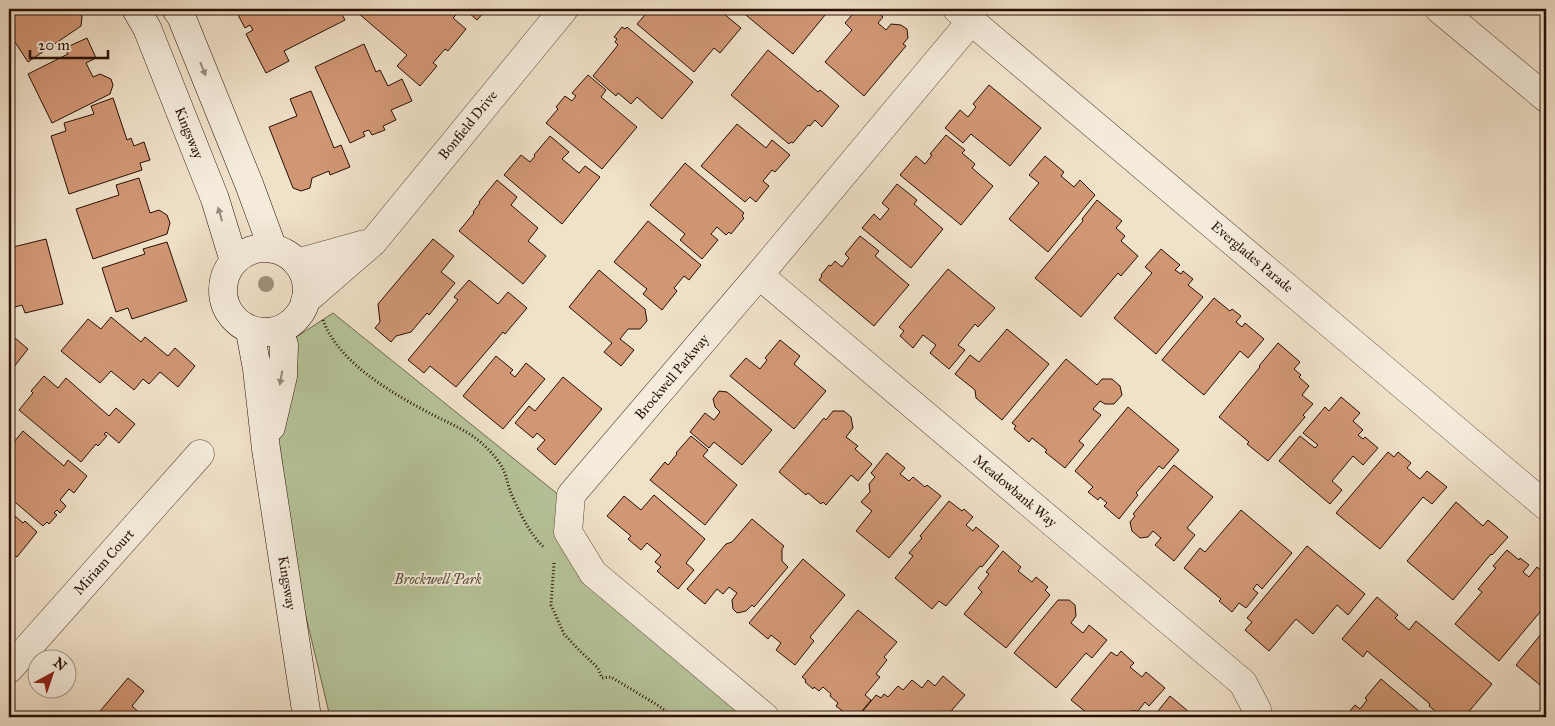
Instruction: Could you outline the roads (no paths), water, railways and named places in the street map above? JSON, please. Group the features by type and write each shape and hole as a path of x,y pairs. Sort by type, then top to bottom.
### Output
{"street":[{"name":"Kingsway","path":"136,9 147,28 215,199 234,261"},
{"path":"176,9 181,16 249,184 273,249"},
{"name":"Bonfield Drive","path":"314,308 373,242 564,9"},
{"path":"1438,9 1546,98"},
{"name":"Brockwell Parkway","path":"765,717 593,572 568,532 572,495 758,275 965,14"},
{"name":"Everglades Parade","path":"965,14 1546,506"},
{"path":"298,263 373,242"},
{"path":"259,248 273,249 286,254 298,263 305,276 307,293 314,308 303,308 294,322 279,331 264,333 250,330 232,318 223,300 223,279 234,261 245,253 259,248"},
{"name":"Meadowbank Way","path":"758,275 1243,683 1257,710 1258,717"},
{"name":"Kingsway","path":"250,330 257,369 266,449 308,717"},
{"name":"Kingsway","path":"266,449 282,376 284,345 279,331"},
{"name":"Miriam Court","path":"9,669 200,454"}],"park label":[{"name":"Brockwell Park","path":"438,579"}]}
